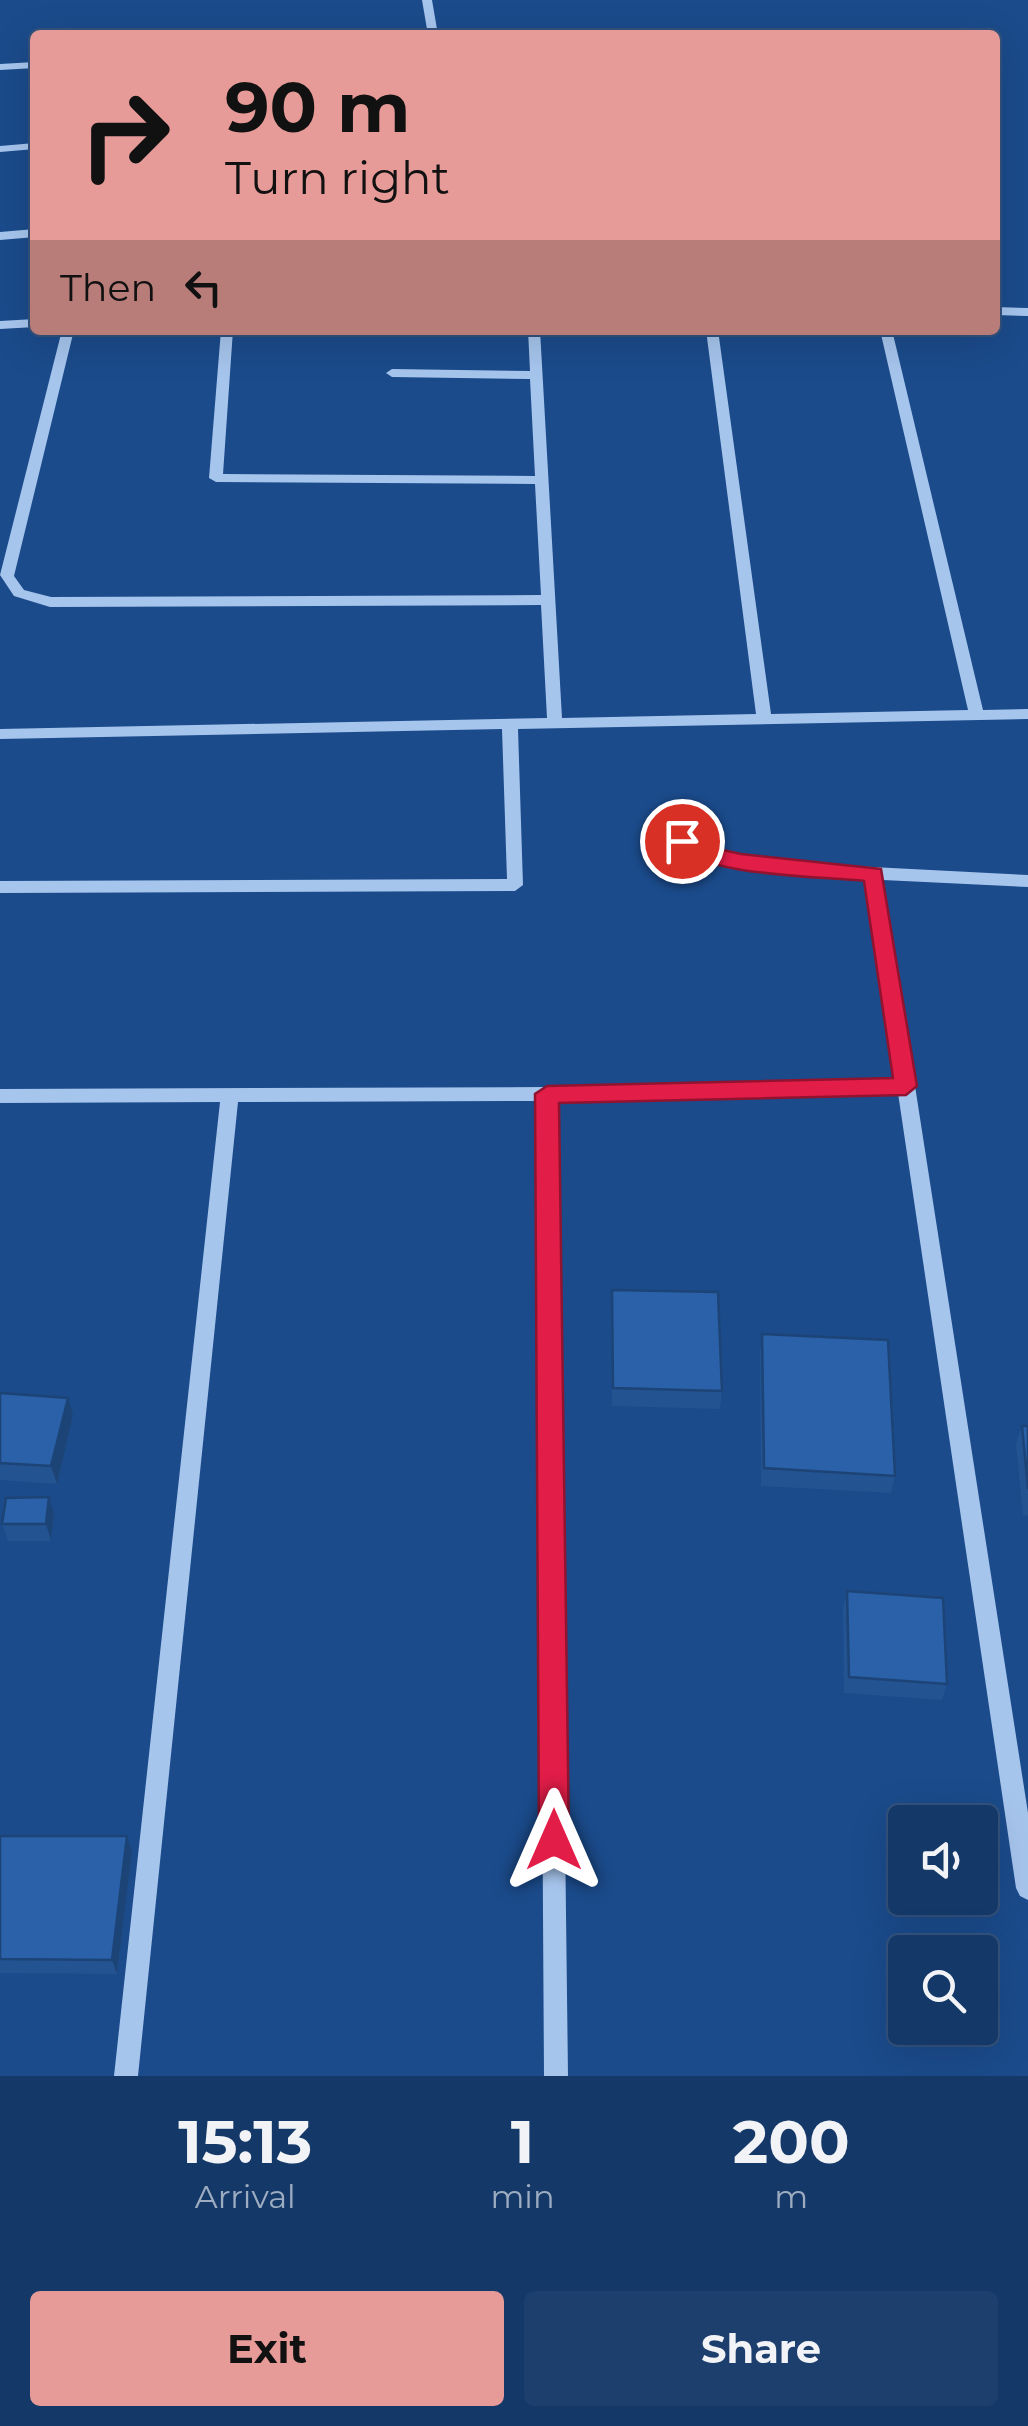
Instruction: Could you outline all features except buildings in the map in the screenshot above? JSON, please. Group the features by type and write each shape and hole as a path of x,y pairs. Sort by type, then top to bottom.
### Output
{"street":[{"path":"427,0 432,30"},
{"path":"0,67 30,65"},
{"path":"0,148 30,146"},
{"path":"0,236 30,234"},
{"path":"1000,311 1028,312"},
{"path":"0,325 30,323"},
{"path":"67,335 7,576 19,593 50,602 547,600"},
{"path":"227,335 216,478 541,480"},
{"path":"534,335 556,721"},
{"path":"713,335 764,720"},
{"path":"887,335 978,715"},
{"path":"392,373 536,375"},
{"path":"0,734 1028,714"},
{"path":"0,887 516,885 510,727"},
{"path":"682,841 698,852 741,862 874,874 1028,881"},
{"path":"874,874 1028,1888"},
{"path":"0,1096 547,1094 906,1086"},
{"path":"547,1094 556,2076"},
{"path":"126,2076 230,1097"}],"route":[{"path":"554,1840 547,1094 906,1086 874,874 741,862 698,852 682,841"}]}
